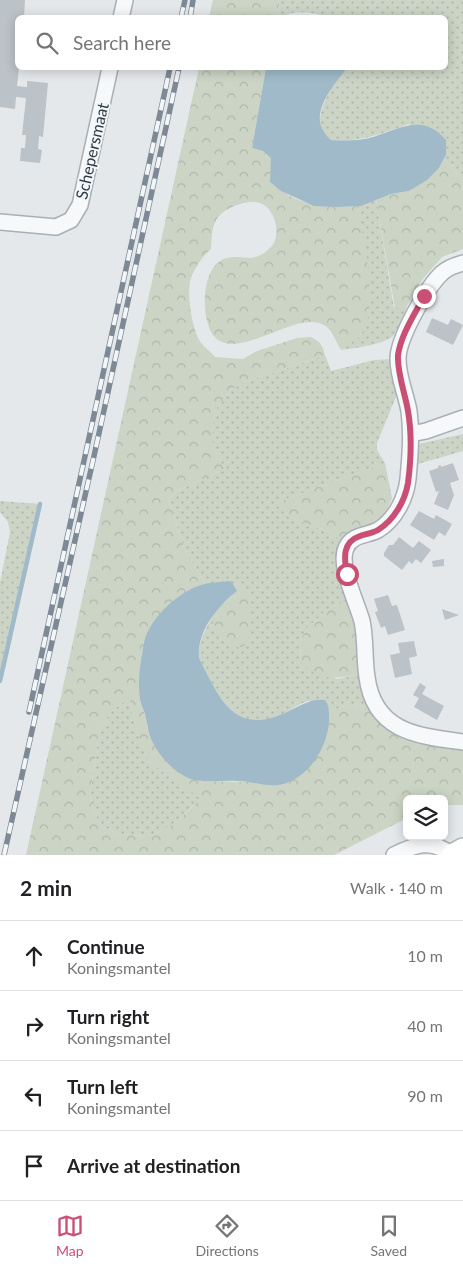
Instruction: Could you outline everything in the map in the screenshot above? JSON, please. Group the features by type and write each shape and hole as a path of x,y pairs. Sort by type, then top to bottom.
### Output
{"street":[{"path":"122,15 125,0"},
{"name":"Schepersmaat","path":"0,222 56,227 71,220 80,205 110,70"},
{"path":"463,263 443,272 424,296 407,328 399,352 399,369 409,412 411,434 408,482 401,504 396,513 378,530 351,541 346,546 344,559 353,597 362,621 366,678 378,710 398,728 426,737 463,742"},
{"path":"411,434 426,431 463,418"},
{"path":"394,855 414,846 422,845 441,847 451,855 463,849"}],"green space":[{"path":"213,0 280,0 277,15 209,15"},
{"path":"280,0 463,0 463,181 444,159 446,155 409,124 371,137 341,141 331,140 323,131 320,123 323,106 327,97 345,70 448,70 448,15 320,15 293,13 278,15"},
{"path":"199,70 266,70 252,148 263,151 272,158 270,182 280,190 311,204 322,206 358,206 368,271 369,307 367,322 362,333 341,350 329,329 315,322 301,323 237,344 224,343 213,335 206,316 205,292 212,270 218,262 227,258 253,258 264,253 270,248 276,238 276,226 275,219 268,209 264,205 253,202 234,206 223,212 216,220 212,232 211,249 202,258 191,278 189,293 193,321 201,343 215,357 243,359 257,351 297,338 311,337 319,342 325,355 245,382 232,389 216,409 212,441 215,452 225,469 183,488 168,499 184,547 205,584 187,591 145,640 139,681 140,701 145,715 200,781 252,782 259,784 328,729 329,712 347,705 369,706 376,719 399,737 463,749 463,805 448,805 448,795 403,795 403,820 334,855 26,855","holes":["129,697 136,729 149,762 200,798 171,825 153,834 122,834 103,826 94,811 90,794 100,728 111,712"]},
{"path":"444,159 463,181 463,249 442,257 422,280 407,306 395,308 376,200 391,194 409,191 439,168"},
{"path":"376,200 394,308 407,306 399,329 394,335 369,346 341,350 362,334 369,284 358,206"},
{"path":"325,355 331,371 374,360 392,359 398,392 377,443 377,450 385,463 281,501 287,514 296,520 332,533 342,542 348,598 330,608 308,627 300,641 301,662 337,679 361,674 369,706 347,705 329,712 328,705 309,701 275,718 260,721 247,719 236,714 218,694 199,658 199,647 211,619 226,641 231,644 251,594 241,583 234,587 231,581 205,584 184,547 168,499 183,488 225,469 215,452 212,441 213,421 216,409 232,389 245,382"},
{"path":"463,434 463,451 418,464 419,444"},
{"path":"385,463 392,498 385,515 342,542 332,533 296,520 287,514 281,501"},
{"path":"0,501 40,504 0,681 0,583 10,532 8,522 0,512"},
{"path":"241,582 251,594 249,636 244,646 238,647 233,646 224,639 211,619 214,612 237,591 234,587"},
{"path":"348,598 356,621 361,674 344,677 322,676 308,669 301,662 300,641 308,627 330,608"},
{"path":"129,697 136,729 149,762 201,798 182,817 153,834 130,835 108,829 98,819 90,798 100,728 111,712"}],"water":[{"path":"266,70 345,70 326,97 320,114 323,130 331,140 363,139 402,127 420,125 429,127 446,140 446,155 439,168 427,180 409,191 391,194 361,206 337,207 314,206 281,191 270,182 271,158 263,151 252,148"},
{"path":"231,581 237,591 222,604 210,620 201,638 199,648 199,658 222,700 242,717 255,720 270,718 307,702 325,700 327,702 329,722 322,749 305,772 283,784 270,785 243,781 201,781 181,774 167,762 155,747 140,700 139,678 144,643 152,624 167,606 185,592 207,583"}],"building":[{"path":"0,0 25,0 24,15 15,15 15,70 19,70 17,86 27,87 27,81 48,83 43,137 39,136 38,149 42,150 40,163 20,161 21,148 25,148 26,135 22,135 26,98 16,97 15,109 0,107"},
{"path":"432,318 448,325 451,319 463,325 453,345 426,332"},
{"path":"453,463 459,480 450,483 454,495 448,510 434,504 439,491 436,492 429,471 441,465 441,467"},
{"path":"419,511 434,519 436,515 452,524 445,536 439,532 434,540 410,525"},
{"path":"399,537 413,548 419,541 431,550 421,563 416,559 412,564 409,561 402,570 384,556 389,545 393,545"},
{"path":"444,559 444,566 433,567 432,561"},
{"path":"388,595 392,606 397,605 405,630 388,635 385,626 381,628 375,612 378,611 374,599"},
{"path":"442,609 459,615 445,620"},
{"path":"414,641 417,656 409,658 412,674 395,678 390,655 400,653 398,643"},
{"path":"420,683 426,687 422,694 444,706 437,720 414,707 419,698 413,695"}],"waterway":[{"path":"0,681 40,504"}],"railway":[{"path":"182,15 185,0"},
{"path":"190,15 193,0"},
{"path":"29,712 170,70"},
{"path":"4,855 179,70"}],"route":[{"path":"347,574 344,559 346,546 357,537 378,530 388,522 396,513 405,494 408,482 411,434 409,412 398,361 407,328 424,296"}]}
